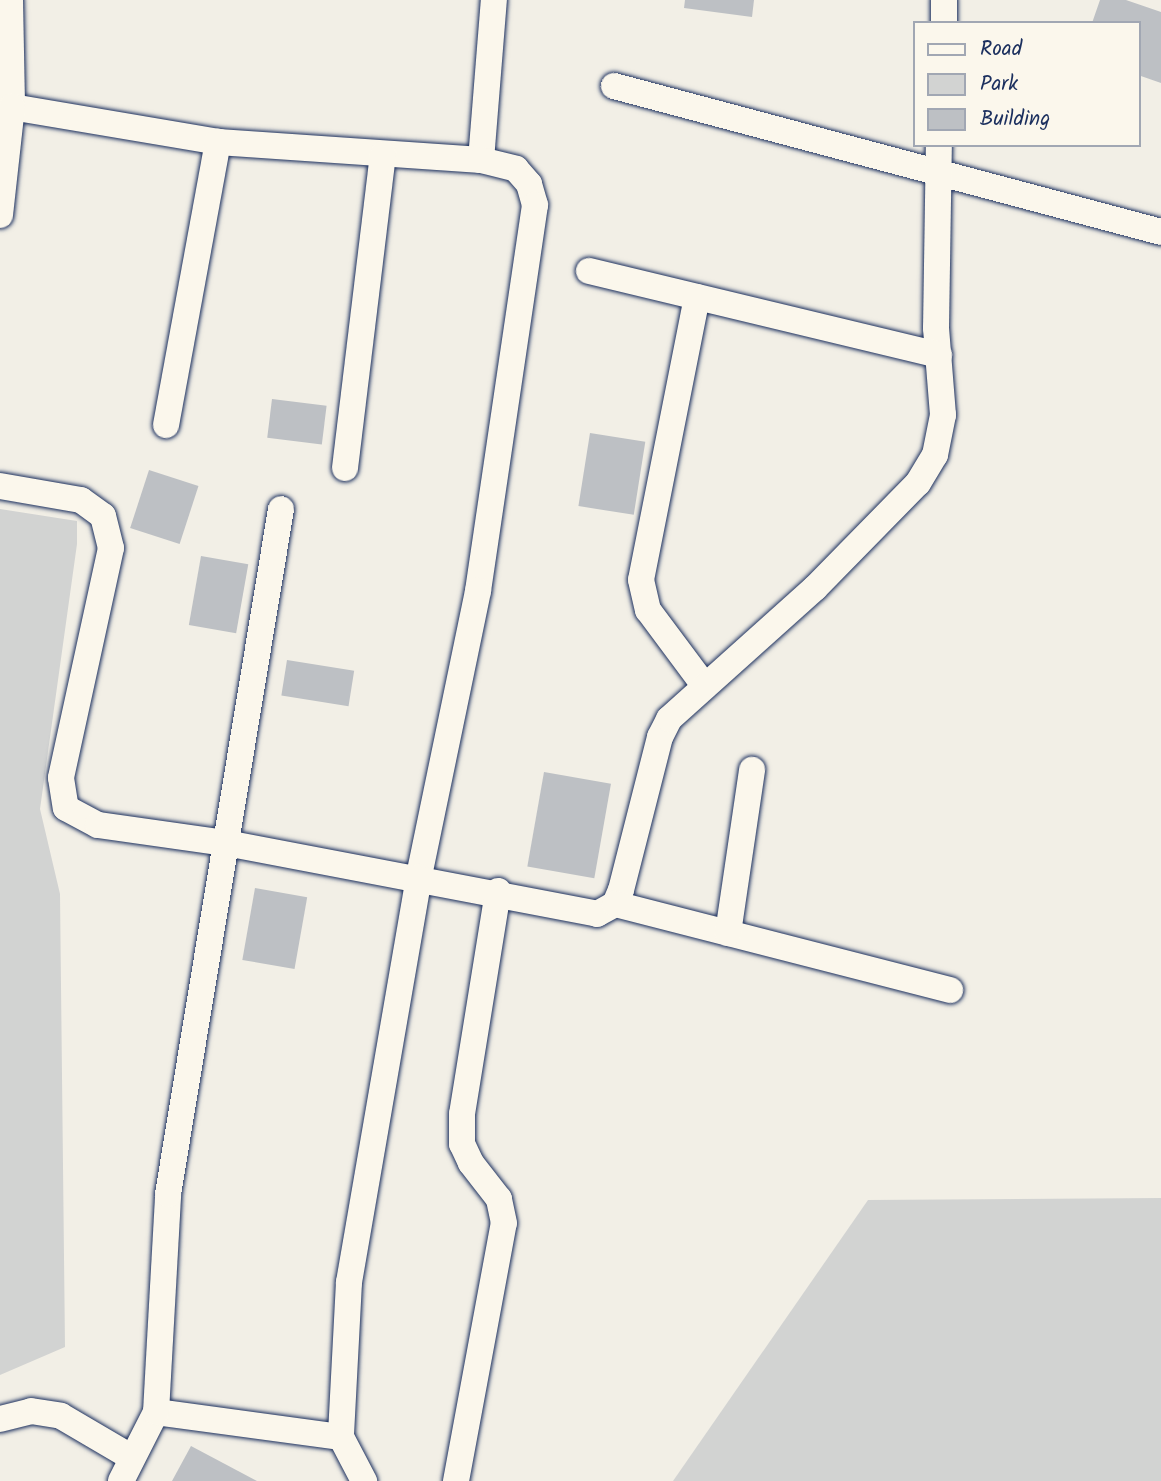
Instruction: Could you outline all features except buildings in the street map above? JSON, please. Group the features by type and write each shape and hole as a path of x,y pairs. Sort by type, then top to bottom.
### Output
{"street":[{"path":"0,215 12,107 10,0"},
{"path":"481,160 494,0"},
{"path":"944,0 944,21"},
{"path":"614,86 939,158 1161,232"},
{"path":"12,107 218,142 481,160 516,169 529,184 535,205 478,591 419,877 349,1282 341,1437 364,1481"},
{"path":"166,425 218,142"},
{"path":"345,468 383,154"},
{"path":"615,904 660,737 680,705 816,588 918,483 934,455 943,415 939,355 939,158"},
{"path":"589,271 939,355"},
{"path":"697,297 641,580 648,610 704,685"},
{"path":"0,486 81,500 103,516 111,548 61,778 66,808 99,825 226,843 498,891 576,912 597,914 615,904 950,990"},
{"path":"121,1481 156,1412 168,1194 281,509"},
{"path":"728,933 752,770"},
{"path":"456,1481 504,1223 499,1199 471,1163 462,1144 462,1114 498,891"},
{"path":"0,1419 31,1411 61,1416 131,1457"},
{"path":"156,1412 341,1437"}],"green space":[{"path":"0,509 77,521 77,544 40,809 60,894 65,1347 0,1375"},
{"path":"1161,1198 1161,1481 673,1481 868,1200"}]}
